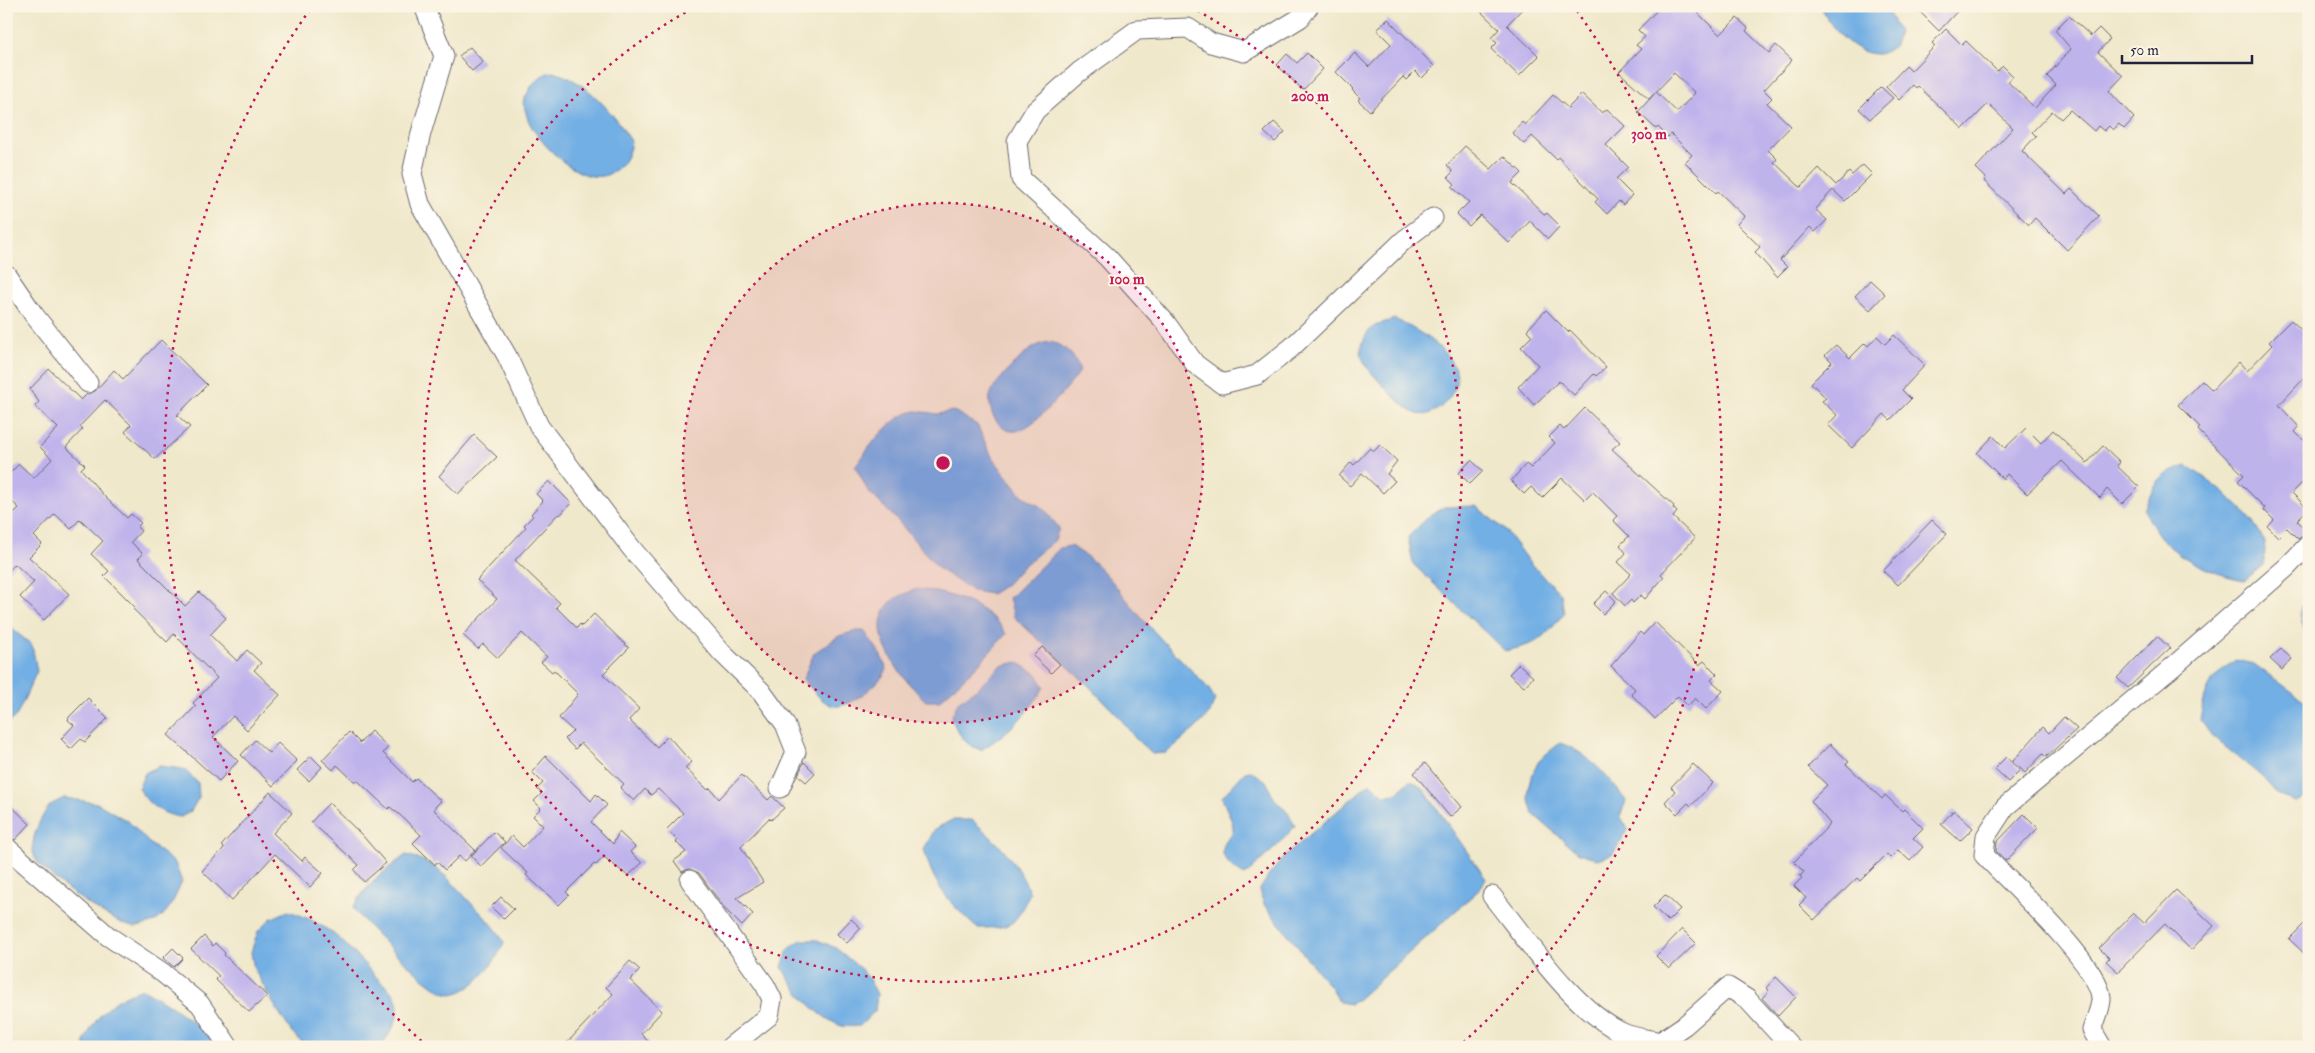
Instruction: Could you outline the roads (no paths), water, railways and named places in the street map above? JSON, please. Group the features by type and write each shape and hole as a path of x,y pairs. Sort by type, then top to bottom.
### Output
{"street":[{"path":"424,6 444,56 421,134 412,174 420,204 507,356 539,426 632,549 722,653 761,691 785,724 796,752 780,788"},
{"path":"1309,6 1300,18 1244,52 1211,43 1188,28 1137,30 1079,72 1035,110 1017,141 1020,179 1107,257 1166,322 1195,364 1222,384 1257,375 1264,370 1291,348 1404,240 1433,218"},
{"path":"6,274 34,315 88,384"},
{"path":"2102,1047 2092,1030 2102,998 2093,973 2038,910 1984,856 1986,836 2005,807 2168,671 2287,567 2309,544"},
{"path":"6,847 108,936 163,973 200,1004 229,1047"},
{"path":"690,880 765,985 772,999 769,1016 730,1047"},
{"path":"1492,896 1555,975 1583,1006 1623,1033 1660,1042 1685,1025 1728,986 1747,999 1791,1047"}],"water":[{"path":"1821,6 1885,6 1899,32 1895,45 1887,51 1878,54 1860,50 1843,38 1829,22"},
{"path":"552,72 576,82 598,99 616,119 631,141 629,152 624,160 618,168 609,174 598,177 576,170 564,162 544,143 530,124 523,102 538,79"},
{"path":"1395,319 1430,339 1444,352 1455,369 1456,385 1447,401 1433,412 1425,415 1417,414 1405,407 1390,393 1365,364 1360,353 1367,333 1371,329"},
{"path":"1051,342 1069,352 1076,361 1080,371 1061,395 1035,421 1020,430 1007,430 997,422 991,409 990,396 996,384 1026,353 1040,344"},
{"path":"916,411 938,414 954,411 977,425 992,457 1005,474 1022,495 1044,509 1059,528 1055,540 1023,566 1008,583 991,594 973,591 939,569 898,521 868,491 855,466 889,425"},
{"path":"2187,466 2234,502 2255,525 2262,537 2265,549 2263,565 2245,580 2210,570 2175,551 2158,534 2144,510 2159,481 2170,472"},
{"path":"1476,506 1506,531 1528,561 1561,594 1564,613 1545,635 1526,646 1505,651 1413,564 1408,537 1429,516 1444,507"},
{"path":"1070,546 1093,561 1103,571 1138,614 1208,688 1215,699 1210,713 1196,728 1166,753 1152,754 1135,738 1120,718 1086,683 1014,617 1009,598 1060,548"},
{"path":"916,589 942,593 979,608 999,624 1006,634 977,666 939,701 926,701 917,692 897,668 883,640 881,626 884,613 894,599"},
{"path":"2309,589 2309,638 2303,626 2301,614 2303,602"},
{"path":"6,624 32,645 37,671 17,715 6,725"},
{"path":"856,631 864,631 878,650 887,669 879,681 857,699 841,706 830,705 817,695 803,679 814,653 839,636"},
{"path":"2237,660 2254,664 2309,704 2309,796 2296,802 2279,796 2261,776 2212,736 2200,720 2210,684 2221,671"},
{"path":"1017,662 1037,674 1044,687 1031,706 1008,730 981,750 975,748 966,742 951,718 958,702 979,687 1000,666"},
{"path":"1560,743 1589,759 1626,801 1620,816 1628,829 1613,854 1597,859 1577,852 1533,814 1528,797 1530,780 1539,760"},
{"path":"159,766 184,769 198,783 199,797 191,811 181,817 168,814 156,808 146,799 139,787 145,773"},
{"path":"1251,771 1266,781 1274,798 1288,813 1295,826 1277,846 1245,875 1231,866 1223,853 1225,843 1232,834 1233,826 1222,797 1245,772"},
{"path":"1409,781 1414,782 1425,791 1486,879 1481,888 1358,999 1351,1004 1339,1002 1331,988 1265,906 1259,891 1269,875 1285,856 1370,783 1385,796 1398,793"},
{"path":"64,798 97,803 129,822 149,843 175,863 182,882 171,905 159,919 135,927 126,925 97,910 81,899 41,866 33,852 36,832 49,806"},
{"path":"952,820 972,820 998,844 1019,871 1030,893 1012,923 999,927 977,928 951,902 932,873 924,849 935,829"},
{"path":"406,855 428,863 444,875 490,923 504,942 496,958 484,974 468,988 460,992 451,994 442,991 430,983 385,943 353,908 363,893 377,878"},
{"path":"288,911 303,916 328,930 348,947 393,994 398,1005 397,1018 391,1031 379,1047 306,1047 291,1031 254,969 251,952 258,931 270,919"},
{"path":"801,940 817,940 836,948 862,970 869,979 877,994 875,1011 860,1026 842,1026 828,1019 812,1007 792,984 782,967 788,950"},
{"path":"143,989 183,1015 219,1047 86,1047 84,1042 101,1015 123,997"}]}
